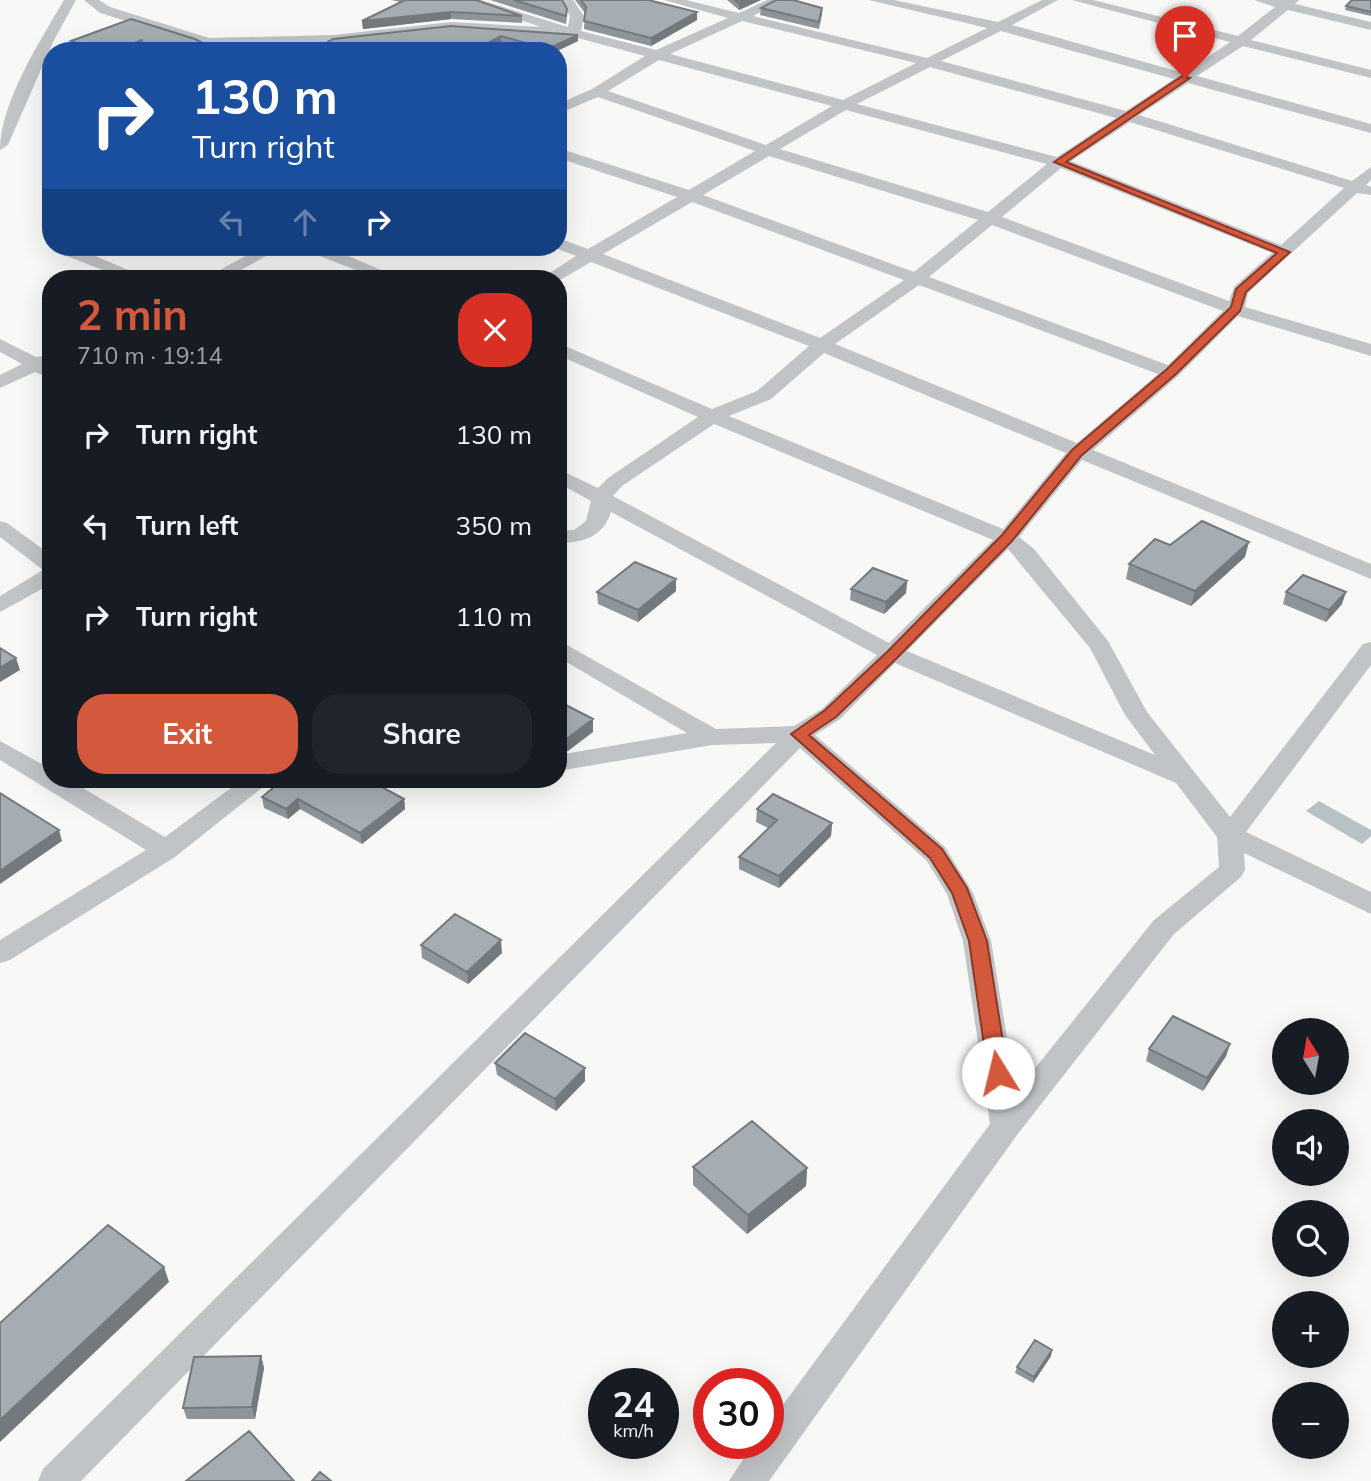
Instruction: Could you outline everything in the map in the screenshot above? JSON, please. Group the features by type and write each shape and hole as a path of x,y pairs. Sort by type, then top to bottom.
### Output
{"street":[{"path":"46,42 70,0"},
{"path":"90,0 105,10 209,42 334,39 451,26 573,33"},
{"path":"468,0 573,33 1059,162 1285,252"},
{"path":"567,0 577,16 573,33"},
{"path":"670,0 928,62 1127,116 1363,189"},
{"path":"567,106 597,92 657,55 778,0"},
{"path":"875,0 999,26 1371,129"},
{"path":"564,270 844,105 1052,0"},
{"path":"1078,0 1371,74"},
{"path":"1260,0 1290,3 1371,26"},
{"path":"567,538 592,530 602,517 602,496 615,482 712,416 764,395 790,376 822,345 915,280 1059,162 1241,41 1290,3"},
{"path":"0,145 42,51"},
{"path":"597,92 766,150 992,219 1259,318 1371,350"},
{"path":"567,156 688,195 1171,372"},
{"path":"56,1481 799,734 831,714 893,654 1007,538 1077,453 1171,372 1236,308 1240,291 1363,189 1371,172"},
{"path":"567,247 822,345 1077,453 1371,572"},
{"path":"83,256 118,270"},
{"path":"229,270 257,256"},
{"path":"336,256 371,270"},
{"path":"0,344 42,364"},
{"path":"567,352 712,416 1007,538 1026,554 1100,646 1137,715 1230,835 1371,904"},
{"path":"0,382 42,366"},
{"path":"567,479 893,654 1188,778"},
{"path":"0,527 42,559"},
{"path":"0,605 42,580"},
{"path":"747,1481 1006,1126 1164,928 1232,870 1230,835 1371,649"},
{"path":"567,652 712,737"},
{"path":"567,761 712,737 799,734 936,854 960,893 978,941 1006,1126"},
{"path":"0,749 42,775"},
{"path":"64,788 166,850"},
{"path":"0,953 166,850 248,788"}],"shaded area":[{"path":"1319,801 1371,830 1371,836 1362,844 1306,811"}],"building":[{"path":"405,0 476,0 522,16 451,12 362,21"},
{"path":"514,0 562,0 567,9 566,16"},
{"path":"581,0 648,0 697,12 651,38 584,21 586,7"},
{"path":"776,0 793,0 822,8 819,22 761,8"},
{"path":"1352,0 1371,0 1371,12 1346,6"},
{"path":"131,19 201,42 142,40 71,41"},
{"path":"451,26 578,35 562,42 522,42 501,36 490,42 328,42 333,39"},
{"path":"1202,521 1249,542 1195,591 1129,564 1155,539 1170,545"},
{"path":"635,562 676,579 638,610 597,592"},
{"path":"873,568 907,581 886,602 851,589"},
{"path":"1303,575 1346,592 1329,610 1286,592"},
{"path":"0,648 16,658 0,668"},
{"path":"567,706 593,719 567,738"},
{"path":"273,788 384,788 404,799 360,833 298,799 286,809 262,797"},
{"path":"0,793 59,830 0,871"},
{"path":"773,794 832,823 779,876 739,857 777,820 757,809"},
{"path":"455,914 501,940 467,972 421,945"},
{"path":"1173,1016 1230,1044 1207,1078 1149,1049"},
{"path":"525,1033 585,1068 555,1099 495,1063"},
{"path":"752,1121 807,1168 748,1215 693,1167"},
{"path":"108,1225 164,1267 0,1420 0,1323"},
{"path":"1035,1340 1052,1350 1034,1377 1017,1367"},
{"path":"261,1356 252,1407 183,1408 194,1357"},
{"path":"249,1431 294,1481 186,1481"},
{"path":"320,1472 331,1481 312,1481"}],"route":[{"path":"998,1073 978,941 960,893 936,854 799,734 831,714 893,654 1007,538 1077,453 1171,372 1236,308 1240,291 1285,252 1059,162 1185,78"}]}
